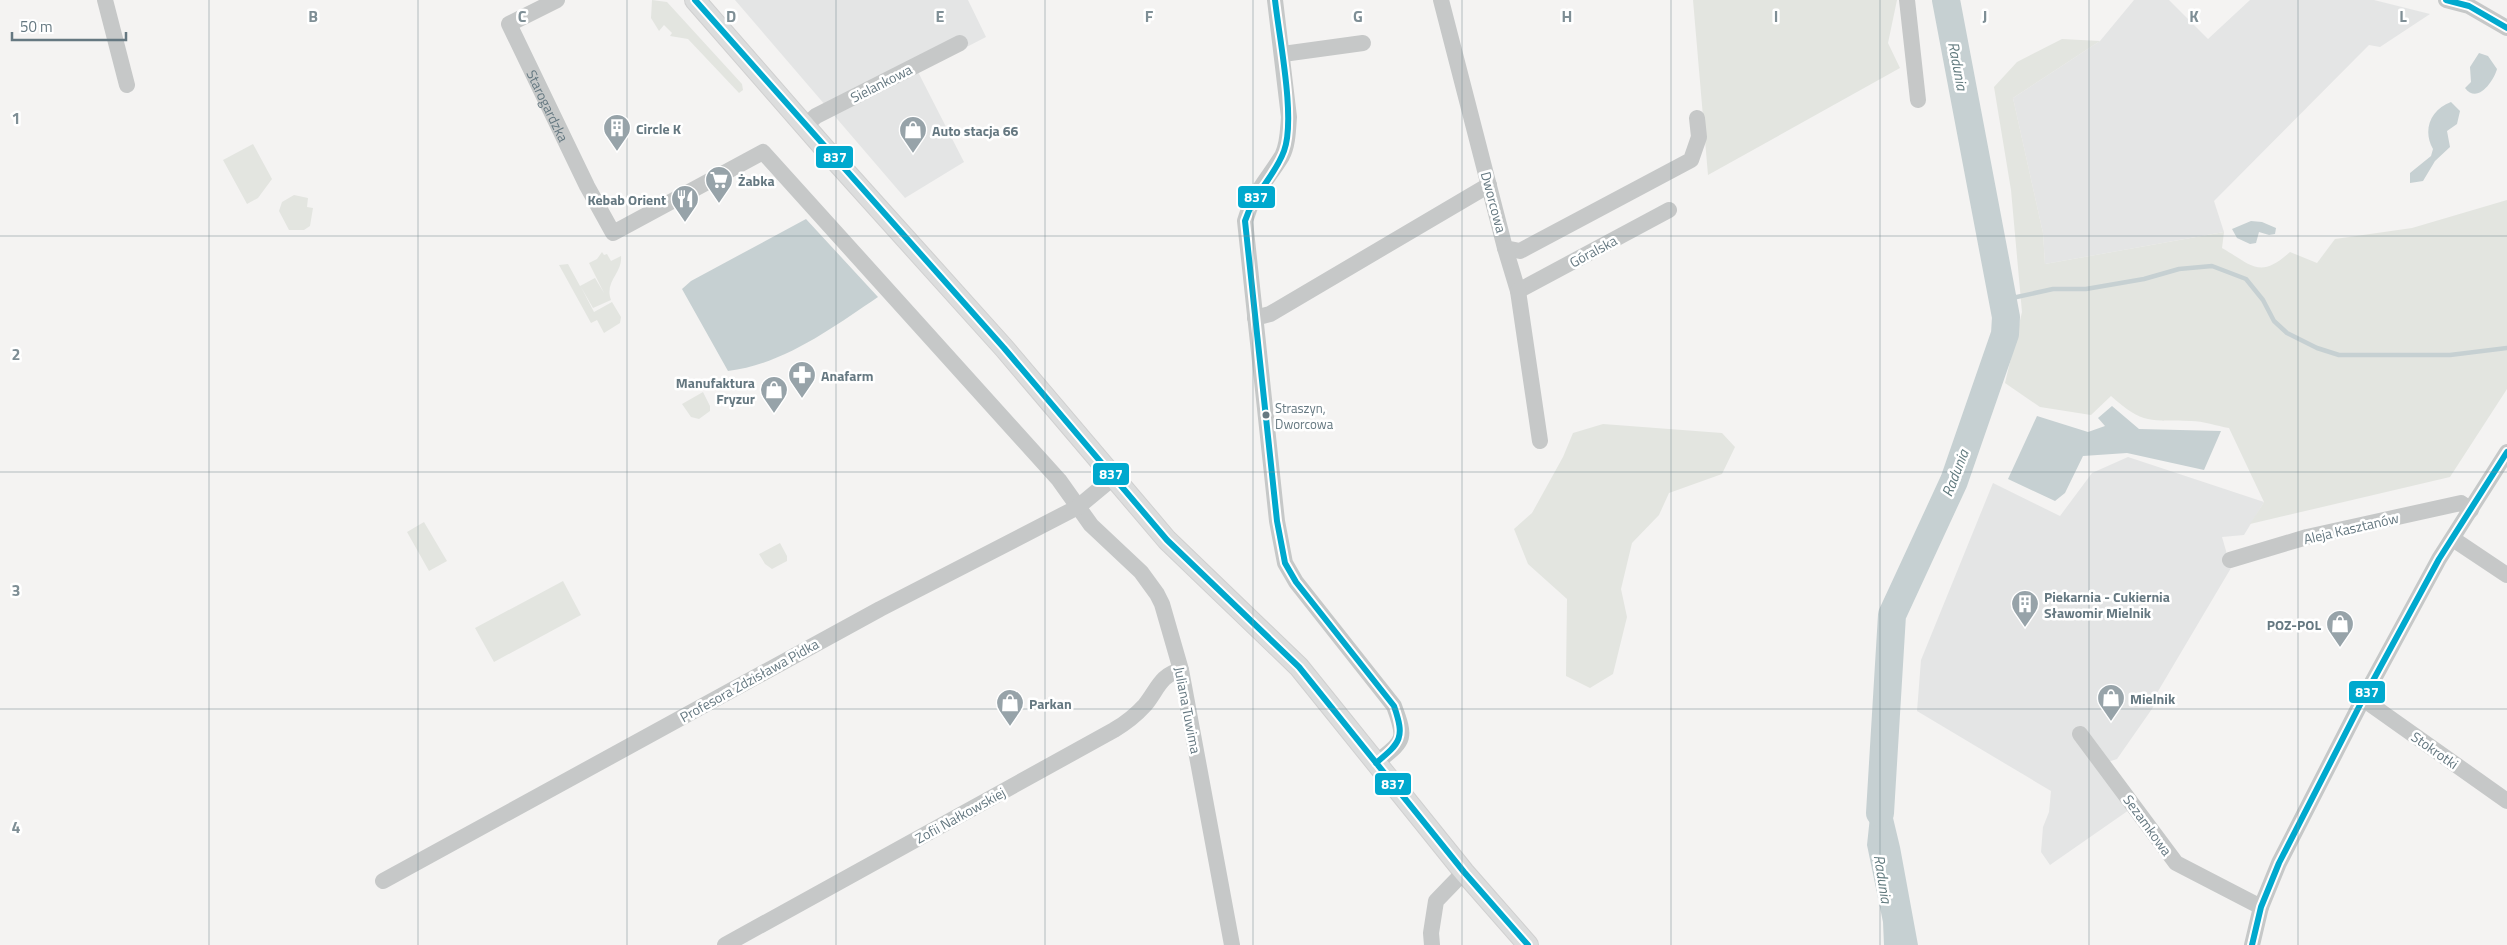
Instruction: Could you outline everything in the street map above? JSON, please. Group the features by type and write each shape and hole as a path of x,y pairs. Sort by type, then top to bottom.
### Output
{"main road":[{"path":"695,0 1004,348 1167,540 1299,667 1464,872 1528,945"}],"street":[{"path":"105,0 127,85"},
{"name":"Starogardzka","path":"557,0 509,24 587,186 613,232"},
{"path":"1275,0 1283,54 1289,117 1286,144 1283,154 1255,193 1245,221 1280,546 1285,563 1296,582 1394,706 1403,730 1399,744 1376,763"},
{"name":"Dworcowa","path":"1441,0 1505,248 1520,252 1691,160 1698,137 1697,118"},
{"path":"1906,0 1918,100"},
{"path":"2446,0 2469,6 2507,28"},
{"name":"Sielankowa","path":"805,126 816,116 960,43"},
{"path":"1283,54 1363,43"},
{"name":"Juliana Tuwima","path":"613,232 763,152 1059,480 1091,525 1141,572 1157,594 1167,618 1181,670 1232,945"},
{"path":"1255,318 1270,314 1489,185"},
{"name":"Góralska","path":"1518,291 1668,210"},
{"path":"1505,248 1518,291 1540,441"},
{"path":"2252,945 2261,907 2279,863 2363,699 2439,559 2507,452"},
{"name":"Profesora Zdzisława Pidka","path":"383,881 864,618 1078,507 1114,477"},
{"name":"Aleja Kasztanów","path":"2230,560 2307,537 2461,503 2471,510"},
{"path":"2453,538 2507,575"},
{"name":"Zofii Nałkowskiej","path":"725,945 1114,730 1127,722 1146,704 1167,674 1181,670"},
{"name":"Stokrotki","path":"2363,699 2507,802"},
{"name":"Sezamkowa","path":"2080,734 2176,863 2261,907"},
{"path":"1432,945 1431,933 1436,901 1464,872"}],"shaded area":[{"path":"652,0 667,2 742,84 743,90 739,93 688,39 670,36 672,33 664,25 659,31 651,18"},
{"path":"735,0 968,0 986,37 918,72 964,162 905,198"},
{"path":"1693,0 1897,0 1888,43 1900,68 1708,175"},
{"path":"2134,0 2169,0 2208,39 2250,0 2374,0 2430,14 2380,47 2369,45 2214,201 2224,232 2045,264 2043,233 2013,98 2100,41"},
{"path":"2062,39 2100,41 2013,98 2043,233 2045,264 2224,232 2222,248 2256,267 2271,265 2290,252 2317,263 2335,239 2412,228 2507,200 2507,389 2450,477 2250,524 2264,502 2229,428 2196,421 2148,419 2131,412 2111,396 2091,415 2040,407 2005,383 2022,312 2011,190 1994,87 2017,62"},
{"path":"253,144 272,179 258,198 247,204 223,160"},
{"path":"294,195 308,198 307,207 313,208 310,226 304,230 289,230 279,211 282,202"},
{"path":"602,252 604,255 607,254 611,261 621,256 621,262 610,288 611,300 593,308 581,287 594,312 612,302 621,317 620,323 604,333 597,320 591,323 559,265 568,264 580,286 595,278 604,293 589,263 597,259"},
{"path":"703,392 710,406 710,411 699,419 691,417 682,404"},
{"path":"1603,424 1722,433 1735,447 1722,474 1669,493 1659,515 1632,543 1621,589 1627,617 1613,674 1590,688 1566,676 1567,599 1528,564 1514,529 1532,513 1563,457 1573,433"},
{"path":"2128,457 2264,502 2244,535 2222,537 2231,568 2157,693 2161,696 2117,759 2108,762 2129,810 2050,865 2041,852 2043,827 2049,812 2051,791 1917,711 1921,660 1993,483 2060,516 2092,473"},
{"path":"424,522 447,561 429,571 407,532"},
{"path":"780,543 787,556 787,561 772,569 765,564 759,554"},
{"path":"563,581 581,615 494,662 475,628"}],"water":[{"path":"2479,53 2488,56 2497,69 2493,79 2485,89 2475,94 2470,93 2465,88 2471,82 2470,67"},
{"path":"2451,102 2460,111 2457,124 2447,131 2450,147 2435,161 2423,181 2410,183 2410,173 2431,156 2433,149 2428,135 2430,121 2438,110"},
{"path":"806,219 878,297 825,332 788,353 749,367 728,371 682,289 691,281"},
{"path":"2251,221 2262,222 2276,228 2275,234 2269,235 2259,232 2256,243 2250,244 2237,238 2232,229"},
{"path":"2112,406 2139,429 2221,431 2204,470 2127,453 2083,456 2065,493 2055,501 2008,479 2037,416 2088,432 2105,426 2098,418"},
{"path":"1877,751 1900,847 1918,945 1884,945 1883,922 1867,845"}],"waterway":[{"name":"Radunia","path":"1880,813 1892,615 1954,481 2005,334 2006,317 1946,0"},
{"path":"2003,300 2053,289 2086,289 2144,279 2179,269 2212,266 2246,279 2263,300 2274,321 2287,333 2317,348 2339,355 2450,355 2507,348"}],"transit line":[{"name":"837","path":"695,0 1004,348 1167,540 1299,667 1464,872 1528,945"},
{"name":"837","path":"1275,0 1287,99 1287,137 1280,160 1254,202 1245,221 1277,521 1285,563 1296,582 1394,706 1400,733 1396,744 1376,763"},
{"name":"837","path":"2446,0 2469,6 2507,28"},
{"name":"837","path":"2252,945 2261,907 2279,863 2363,699 2439,559 2507,452"}],"place":[{"name":"Circle K","path":"617,152"},
{"name":"Auto stacja 66","path":"913,154"},
{"name":"Żabka","path":"719,204"},
{"name":"Kebab Orient","path":"685,223"},
{"name":"Anafarm","path":"802,399"},
{"name":"Manufaktura Fryzur","path":"774,414"},
{"name":"Straszyn, Dworcowa","path":"1266,415"},
{"name":"Piekarnia - Cukiernia Sławomir Mielnik","path":"2025,628"},
{"name":"POZ-POL","path":"2340,648"},
{"name":"Mielnik","path":"2111,722"},
{"name":"Parkan","path":"1010,727"}]}
